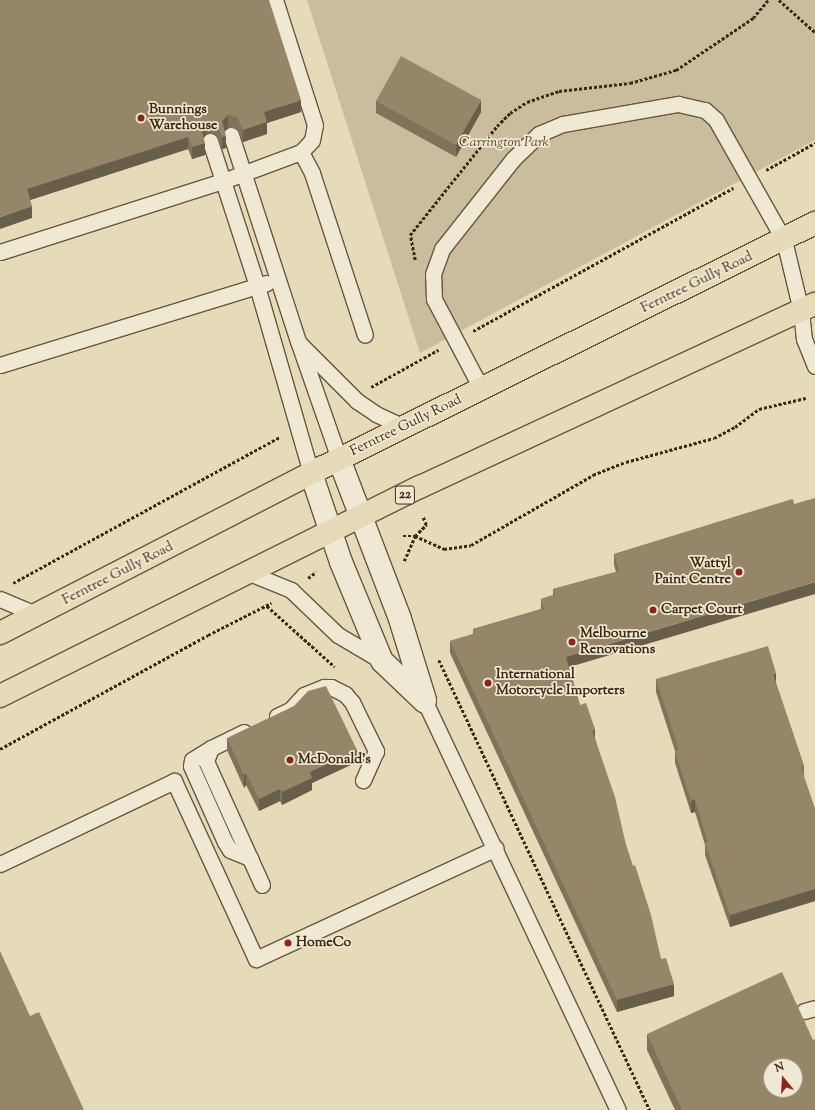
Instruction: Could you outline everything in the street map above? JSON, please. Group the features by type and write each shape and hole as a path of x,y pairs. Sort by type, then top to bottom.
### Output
{"main road":[{"name":"Ferntree Gully Road","path":"0,633 38,615 311,473 482,390 784,240 815,223"},
{"name":"22","path":"0,696 361,516 808,308"}],"street":[{"path":"339,459 400,618 425,702"},
{"path":"311,473 331,531 382,661 425,702"}],"lane":[{"path":"0,252 223,181 301,152 312,140 315,125 275,0"},
{"path":"482,390 437,307 432,288 434,268 442,249 513,159 525,146 545,131 563,124 678,104 705,110 727,138 784,240 808,308 804,339 815,366"},
{"path":"231,135 277,280 339,459"},
{"path":"210,141 257,286 311,473"},
{"path":"301,152 312,173 365,335"},
{"path":"0,365 277,280"},
{"path":"298,342 357,401 376,414 404,427"},
{"path":"246,572 291,590 338,635 382,661"},
{"path":"3,592 38,615"},
{"path":"262,885 206,761 211,748 290,710 304,695 324,687 339,690 352,702 376,751 363,780"},
{"path":"425,702 496,848 618,1110"},
{"path":"0,864 174,781 256,959 496,848"}],"path":[{"path":"779,0 815,32"},
{"path":"763,171 815,143"},
{"path":"467,334 735,187"},
{"path":"368,391 373,384 442,348"},
{"path":"403,536 415,536 444,549 471,545 593,475 626,462 714,438 764,408 806,398"},
{"path":"3,592 285,434"},
{"path":"401,566 415,536 426,524 423,518"},
{"path":"0,749 208,635 267,606 277,599"},
{"path":"267,606 338,669"},
{"path":"439,658 650,1110"}],"green space":[{"name":"Carrington Park","path":"307,0 815,0 815,140 420,353"}],"building":[{"name":"Bunnings Warehouse","path":"0,0 269,0 301,100 264,112 267,122 243,130 237,117 228,115 222,121 226,136 222,137 216,123 207,121 201,128 205,143 192,147 188,137 27,189 32,206 0,217"},
{"path":"401,56 481,100 456,145 376,101"},
{"path":"815,498 815,582 566,657 580,705 586,703 595,729 592,730 615,797 626,845 633,866 635,865 651,915 661,959 666,958 674,984 617,1000 450,641 474,634 473,629 544,609 541,599 555,595 553,589 619,571 614,554 793,499 794,504"},
{"path":"768,646 776,673 773,674 804,766 801,767 815,809 815,889 730,915 705,843 708,843 695,799 691,801 675,751 679,750 656,679"},
{"path":"326,686 357,750 310,772 312,778 282,792 280,789 259,799 246,773 244,775 227,738 294,706 308,691"},
{"path":"0,951 30,1016 39,1012 84,1110 0,1110"},
{"path":"782,972 813,1040 815,1039 815,1110 682,1110 647,1034"}],"place":[{"name":"Bunnings Warehouse","path":"141,118"},
{"name":"Wattyl Paint Centre","path":"739,572"},
{"name":"Carpet Court","path":"653,610"},
{"name":"Melbourne Renovations","path":"572,642"},
{"name":"International Motorcycle Importers","path":"488,683"},
{"name":"McDonald's","path":"290,760"},
{"name":"HomeCo","path":"288,943"}]}
